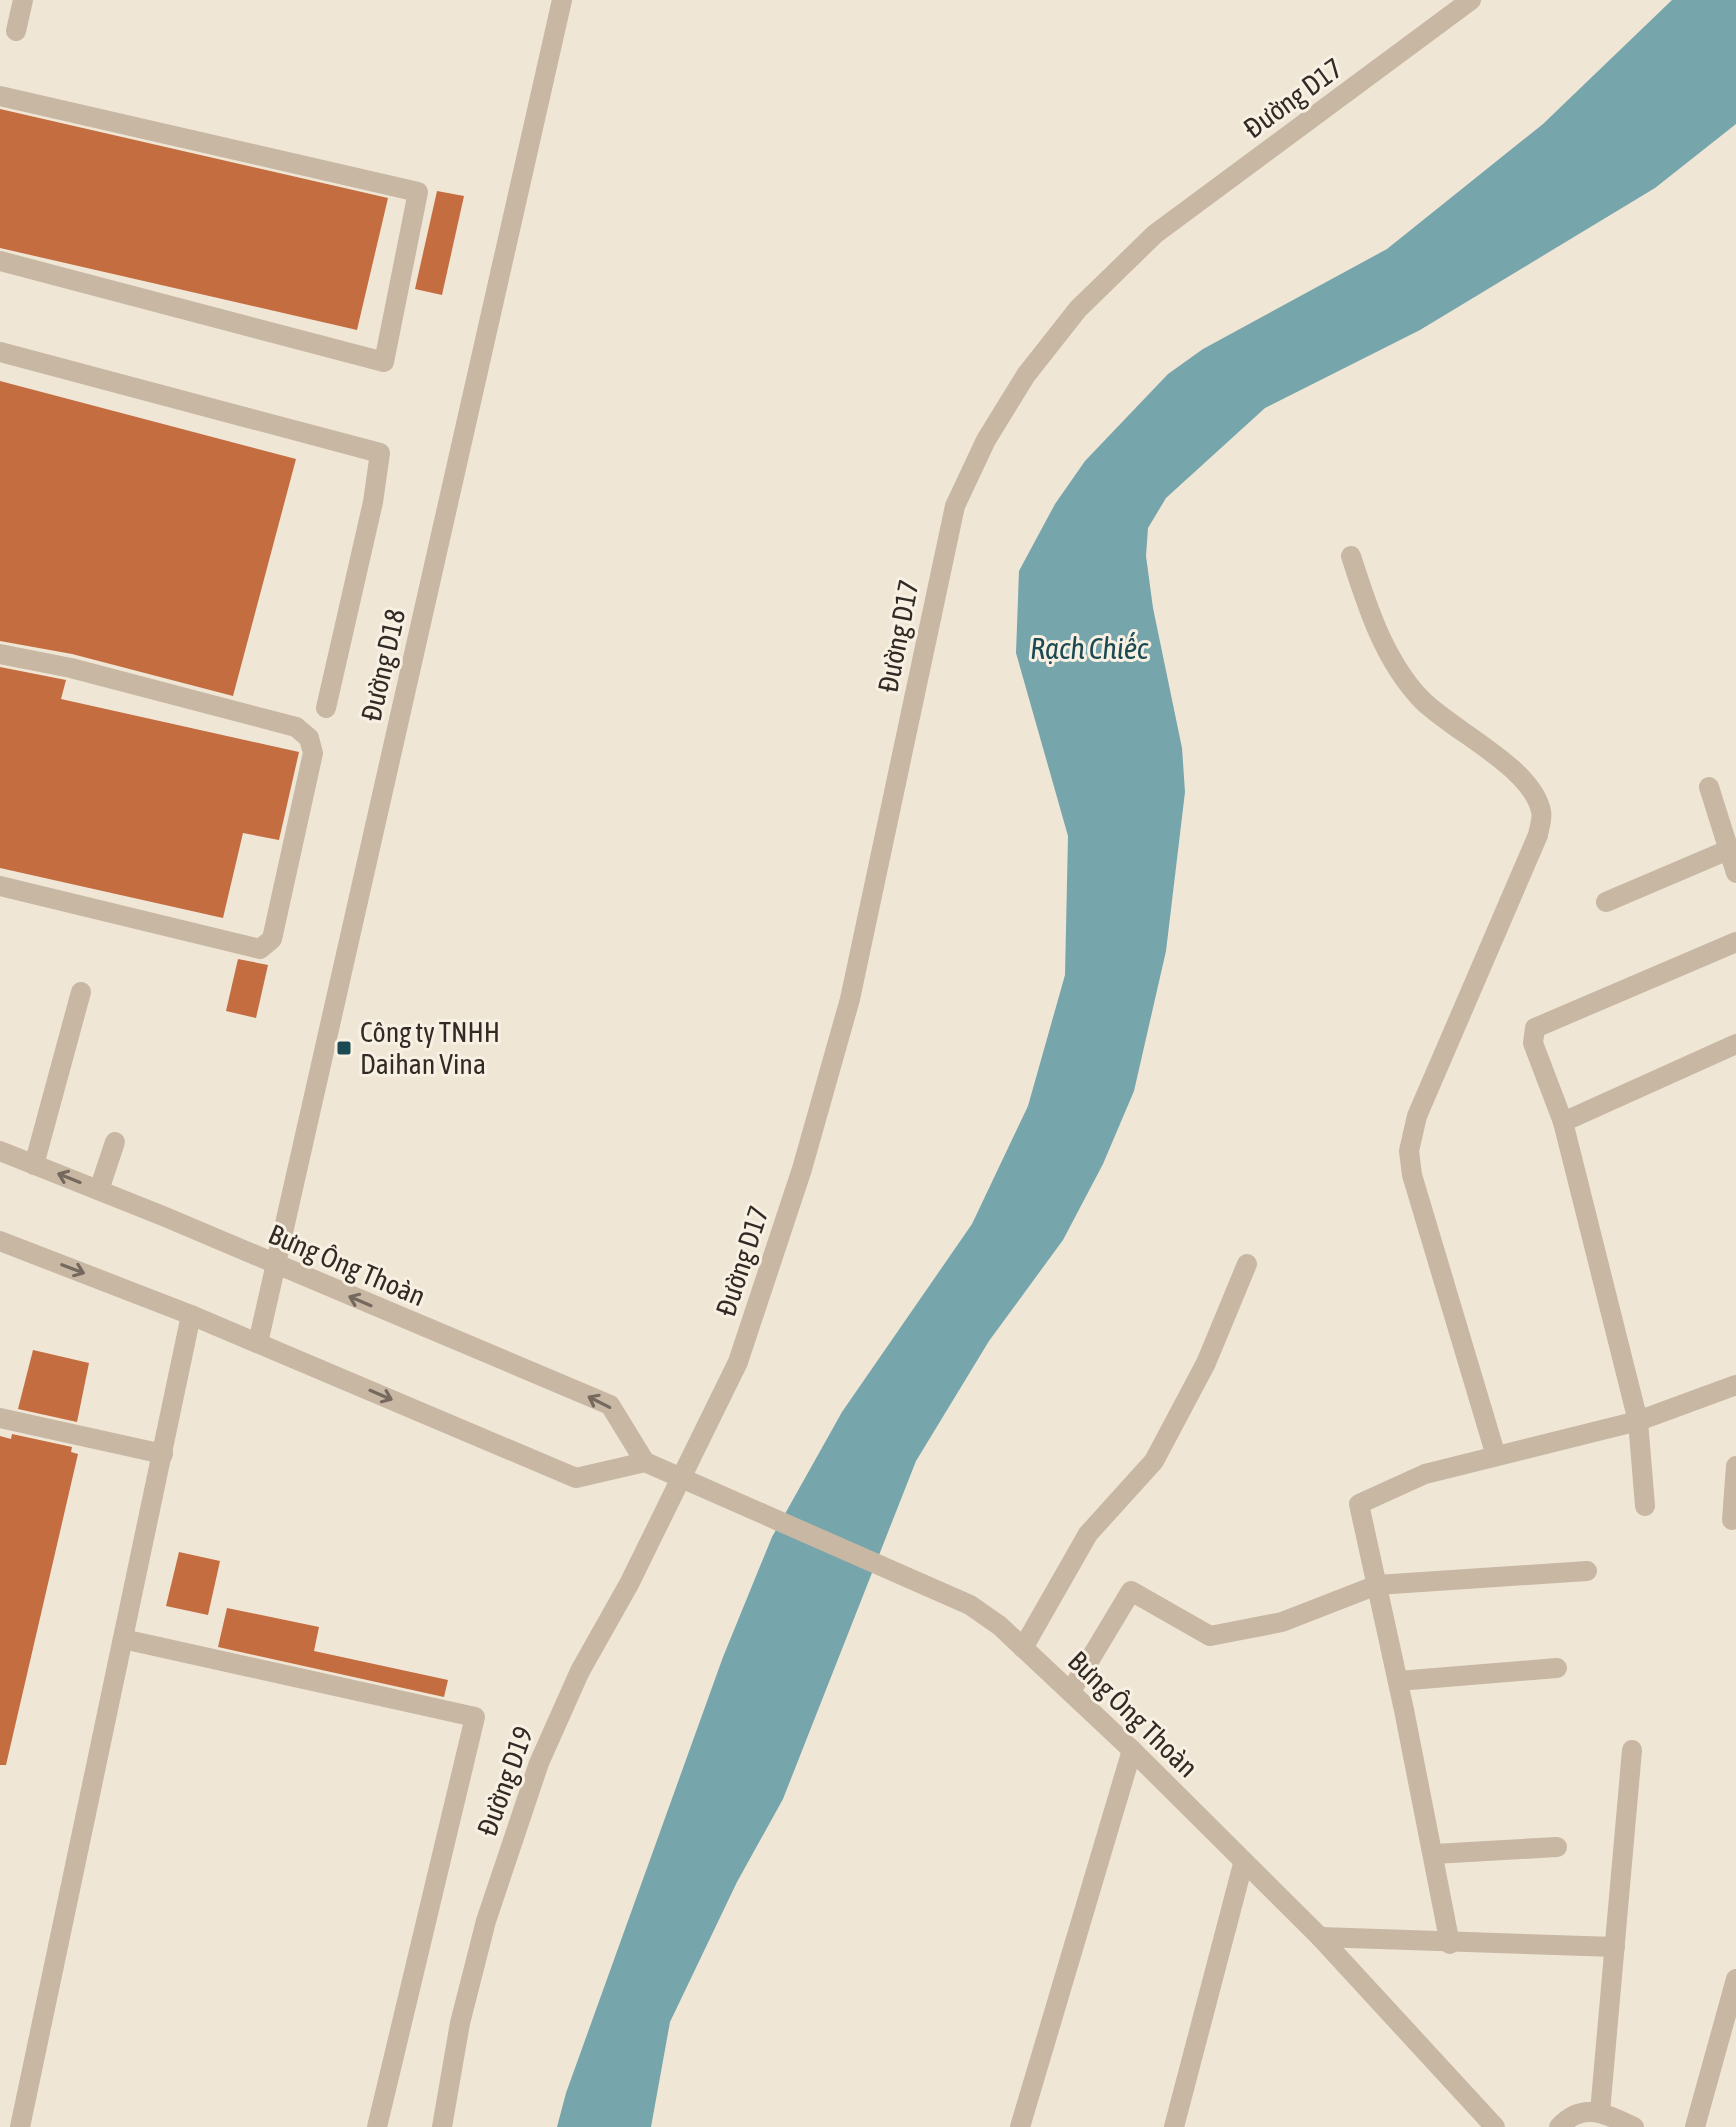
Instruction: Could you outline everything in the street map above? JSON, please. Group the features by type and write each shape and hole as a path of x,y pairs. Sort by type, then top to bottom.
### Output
{"street":[{"path":"16,31 23,0"},
{"name":"Đường D18","path":"258,1343 562,0"},
{"path":"1443,23 1454,0"},
{"name":"Đường D17","path":"682,1477 738,1362 802,1169 850,999 955,506 986,440 1026,375 1078,309 1155,234 1471,0"},
{"path":"0,96 418,192 384,362 0,261"},
{"path":"0,352 380,453 373,502 326,708"},
{"path":"1351,556 1371,617 1394,662 1421,699 1522,779 1542,813 1538,835 1417,1116 1409,1151 1412,1175 1496,1456"},
{"path":"0,654 71,668 296,727 309,738 313,753 272,939 260,949 0,886"},
{"path":"1709,787 1729,820 1728,850 1736,873"},
{"path":"1606,902 1728,850"},
{"path":"1645,1506 1638,1421 1563,1122 1533,1043 1535,1028 1736,942"},
{"path":"34,1165 81,992"},
{"path":"1563,1122 1736,1044"},
{"path":"99,1190 115,1142"},
{"name":"Bưng Ông Thoàn","path":"0,1151 610,1405 645,1462 970,1605 1023,1648 1132,1750 1243,1864 1320,1937 1495,2127"},
{"path":"0,1241 191,1315 576,1478 645,1462"},
{"path":"1023,1648 1088,1534 1154,1461 1206,1363 1247,1264"},
{"path":"20,2127 191,1315"},
{"path":"1450,1944 1434,1854 1359,1504 1425,1474 1638,1421 1736,1385"},
{"path":"0,1418 163,1454"},
{"path":"1732,1520 1736,1466"},
{"name":"Đường D19","path":"442,2127 460,2023 486,1921 539,1763 580,1671 682,1477"},
{"path":"1071,1691 1131,1591 1210,1636 1282,1622 1377,1585 1587,1571"},
{"path":"123,1639 475,1717 377,2127"},
{"path":"1398,1681 1557,1668"},
{"path":"1020,2127 1132,1750"},
{"path":"1600,2112 1632,1750"},
{"path":"1434,1854 1557,1847"},
{"path":"1174,2127 1243,1864"},
{"path":"1320,1937 1450,1944 1615,1947"},
{"path":"1695,2127 1736,1979"},
{"path":"1559,2127 1568,2117 1583,2111 1600,2112 1634,2127"}],"water":[{"name":"Rạch Chiếc","path":"1672,0 1736,0 1736,124 1655,188 1420,330 1265,408 1166,498 1148,528 1146,556 1153,608 1182,748 1185,792 1166,951 1134,1091 1103,1164 1063,1240 989,1341 916,1461 783,1799 737,1882 670,2022 651,2127 557,2127 566,2093 723,1657 772,1537 842,1412 972,1224 1028,1106 1065,975 1068,836 1016,653 1019,571 1055,504 1085,461 1168,374 1203,349 1387,249 1543,124"}],"building":[{"path":"0,109 388,198 357,330 0,248"},
{"path":"437,191 464,196 442,295 415,289"},
{"path":"0,381 296,459 233,696 72,654 0,641"},
{"path":"0,667 66,680 61,699 299,752 279,840 243,833 223,918 0,868"},
{"path":"238,959 268,965 256,1018 226,1011"},
{"path":"33,1350 89,1363 77,1422 18,1409"},
{"path":"12,1434 72,1447 71,1452 78,1454 6,1765 0,1765 0,1436 11,1439"},
{"path":"179,1552 220,1561 208,1615 166,1606"},
{"path":"227,1608 319,1627 314,1651 448,1680 444,1697 218,1647"}],"place":[{"name":"Công ty TNHH Daihan Vina","path":"344,1048"}]}
